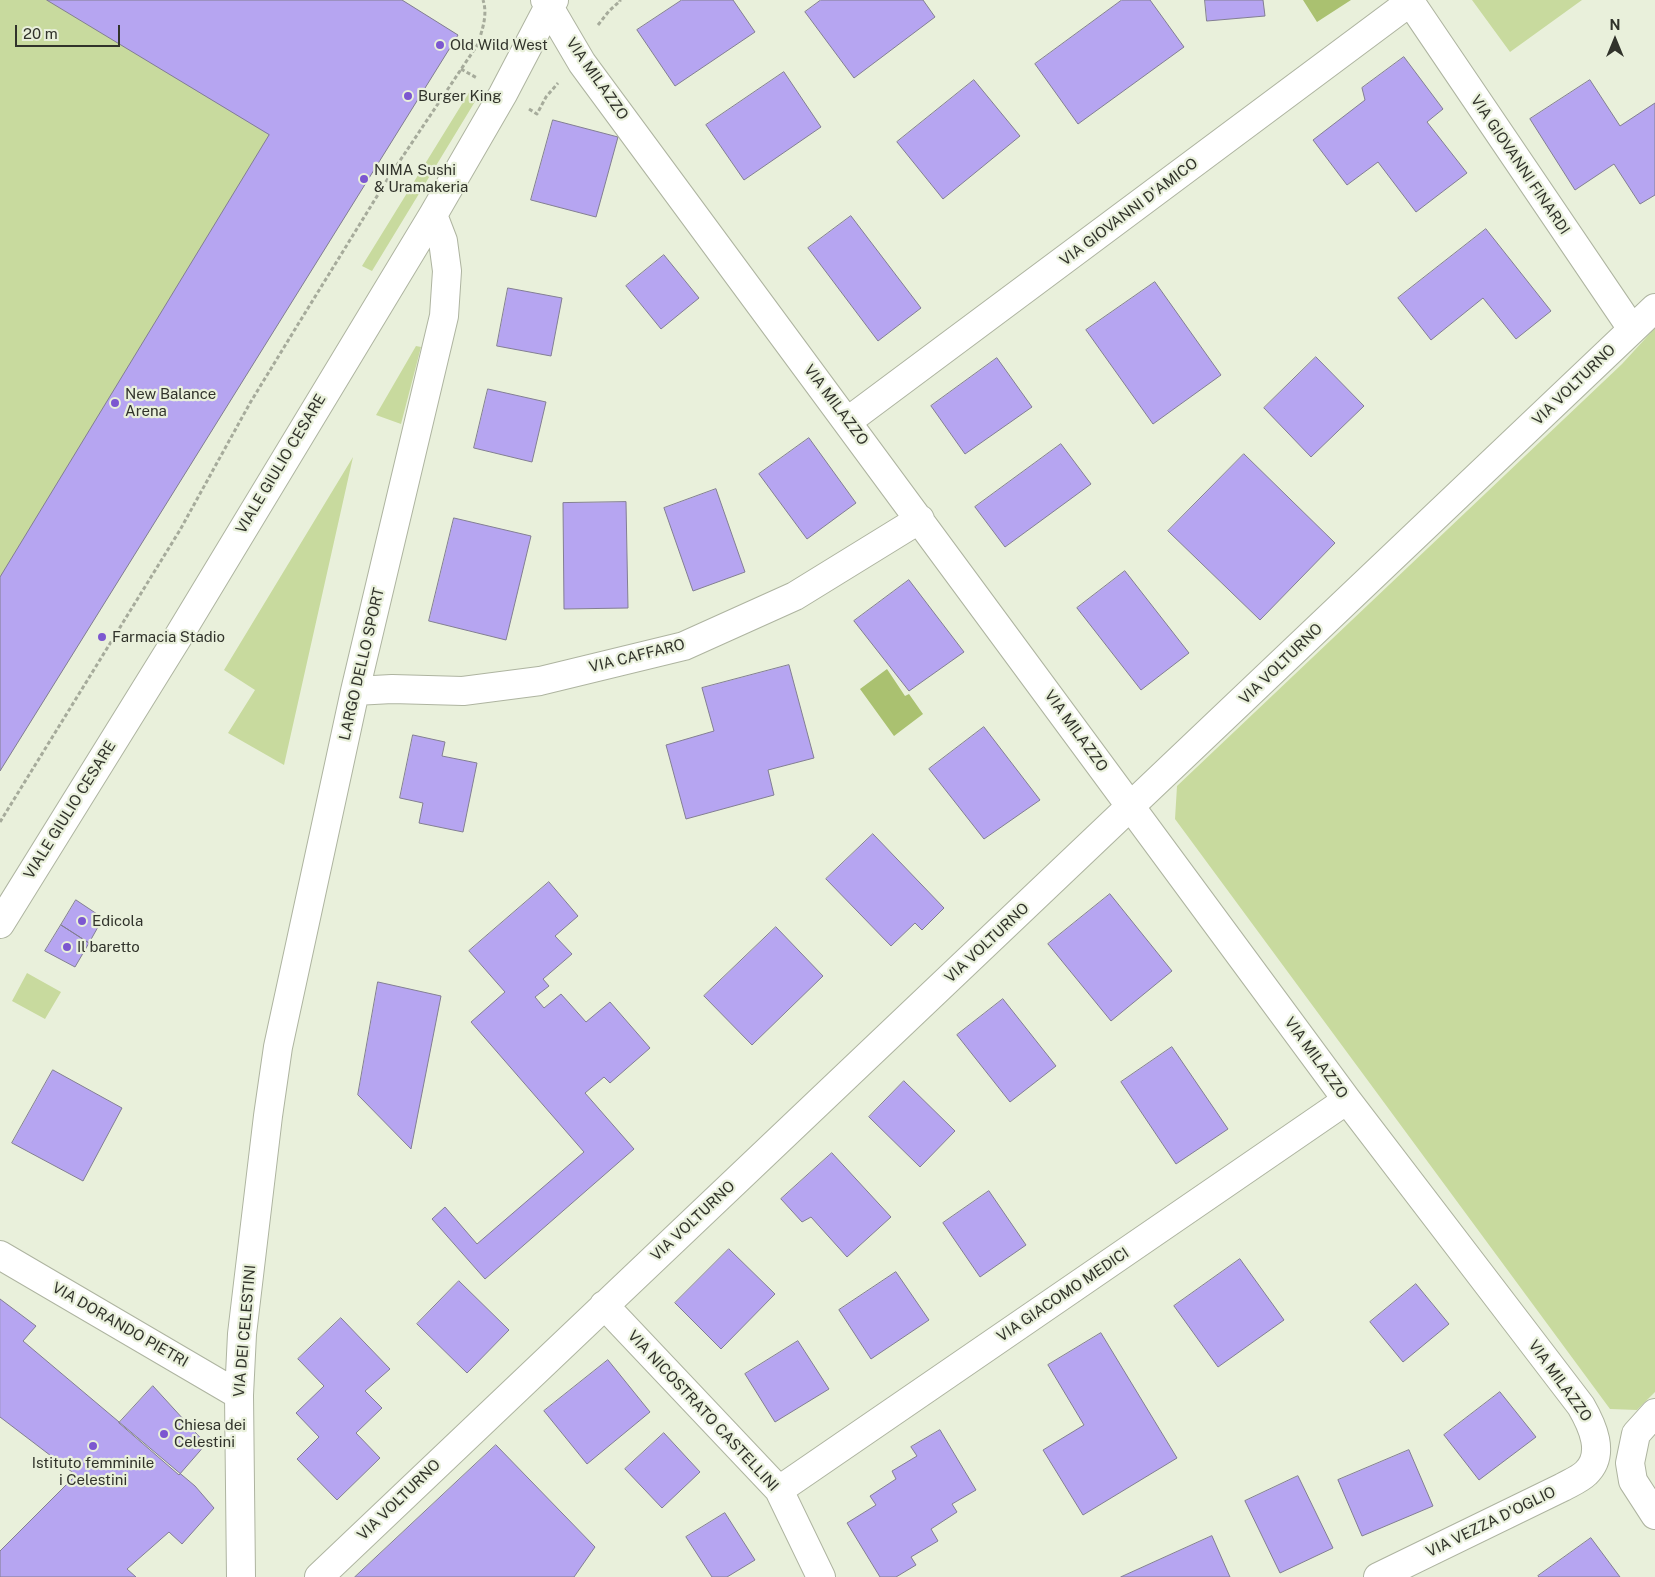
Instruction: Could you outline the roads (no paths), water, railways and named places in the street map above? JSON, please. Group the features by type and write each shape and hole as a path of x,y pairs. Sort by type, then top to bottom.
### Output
{"street":[{"name":"VIA GIOVANNI FINARDI","path":"1409,1 1632,329"},
{"name":"VIA GIOVANNI D'AMICO","path":"848,421 1409,1"},
{"name":"VIA MILAZZO","path":"549,2 582,63 848,421 1347,1100 1581,1406 1593,1426 1596,1444 1595,1458"},
{"name":"VIALE GIULIO CESARE","path":"0,924 178,637 433,215 503,94 549,2"},
{"name":"LARGO DELLO SPORT","path":"268,1116 278,1047 355,691 444,316 447,271 443,241 433,215"},
{"name":"VIA VOLTURNO","path":"319,1577 1655,308"},
{"name":"VIA CAFFARO","path":"355,691 392,689 463,691 531,682 684,646 795,596 920,519"},
{"name":"VIA GIACOMO MEDICI","path":"778,1490 1347,1100"},
{"name":"VIA DEI CELESTINI","path":"247,1574 239,1395 242,1334 268,1116"},
{"name":"VIA DORANDO PIETRI","path":"0,1255 239,1395"},
{"name":"VIA NICOSTRATO CASTELLINI","path":"604,1305 778,1490 820,1577"},
{"path":"1655,1413 1636,1434 1630,1463 1633,1481 1655,1515"},
{"name":"VIA VEZZA D'OGLIO","path":"1378,1577 1562,1487 1587,1472 1595,1458"}],"place":[{"name":"Old Wild West","path":"440,45"},
{"name":"Burger King","path":"408,96"},
{"name":"NIMA Sushi & Uramakeria","path":"364,179"},
{"name":"New Balance Arena","path":"115,403"},
{"name":"Farmacia Stadio","path":"102,637"},
{"name":"Edicola","path":"82,921"},
{"name":"Il baretto","path":"67,947"},
{"name":"Chiesa dei Celestini","path":"164,1434"},
{"name":"Istituto femminile i Celestini","path":"93,1446"}]}
